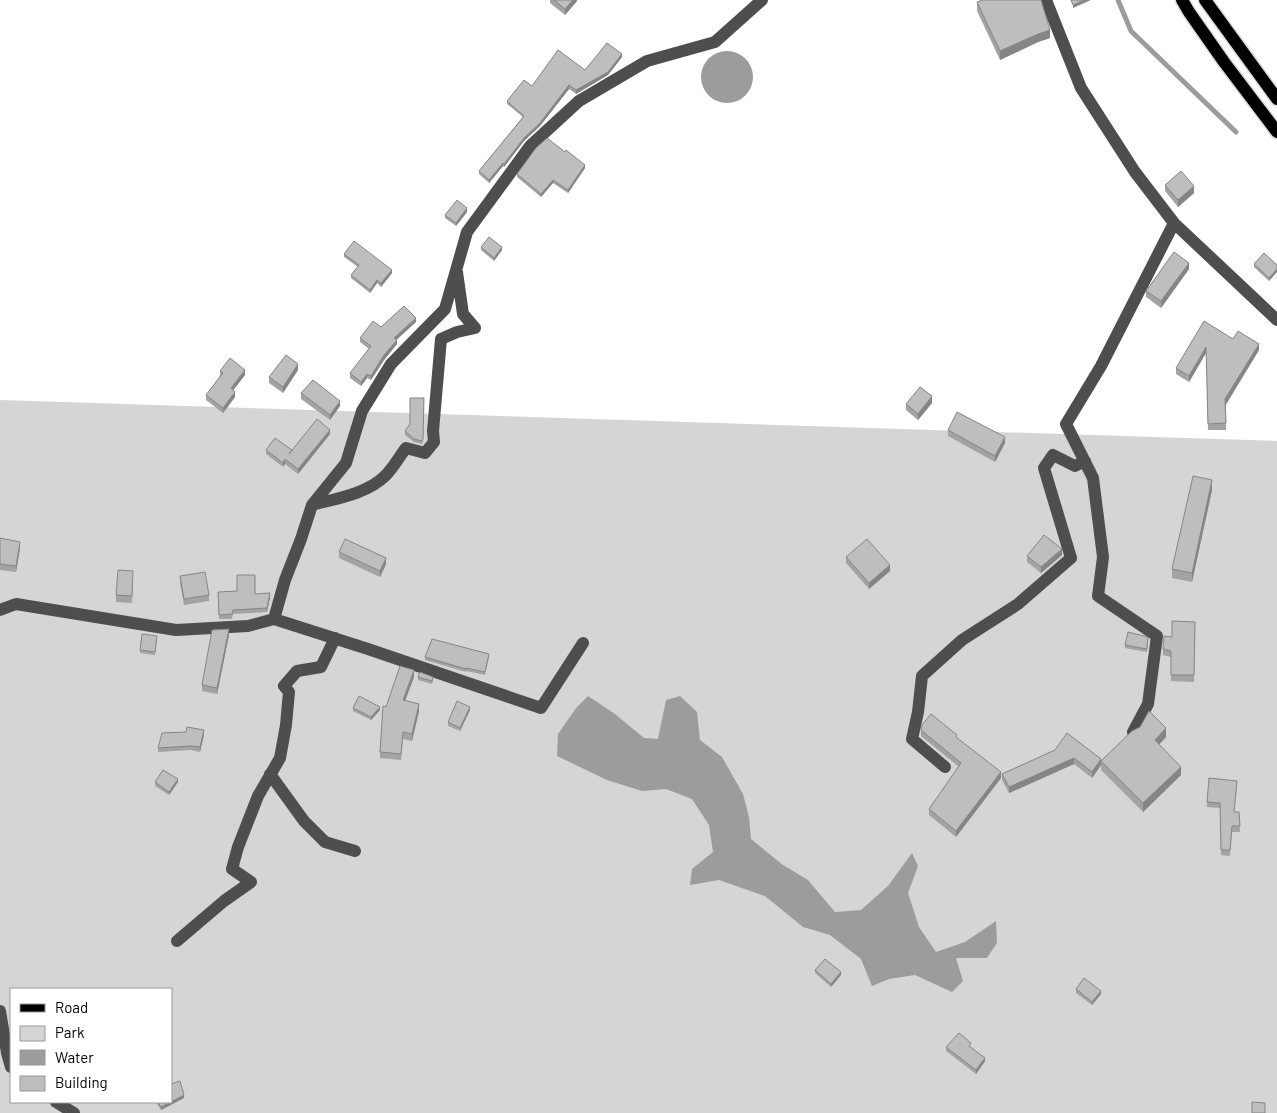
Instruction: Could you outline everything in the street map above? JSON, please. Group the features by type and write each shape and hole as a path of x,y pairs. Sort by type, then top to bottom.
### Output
{"main road":[{"path":"1182,0 1224,62 1277,132"},
{"path":"1205,0 1277,99"}],"street":[{"path":"274,619 285,580 312,505 346,463 362,411 391,364 445,309 467,232 530,146 579,101 647,61 715,42 762,0"},
{"path":"1046,0 1081,88 1135,172 1174,223 1277,320"},
{"path":"1133,732 1148,704 1157,636 1098,596 1103,557 1093,478 1066,424 1101,366 1174,223"},
{"path":"312,505 348,496 373,485 384,477 406,448 424,453 434,442 433,431 441,339 457,332 475,328 463,314 457,267"},
{"path":"945,767 912,739 918,712 922,676 962,640 1018,604 1071,558 1044,468 1052,456 1075,466 1085,461"},
{"path":"0,610 16,604 176,630 248,626 274,619 541,708 583,643"},
{"path":"177,941 224,901 251,882 232,869 258,796 280,758 289,692 284,686 297,671 321,667 335,638"},
{"path":"270,774 304,821 325,842 355,851"},
{"path":"0,1010 6,1053 10,1065"},
{"path":"58,1103 74,1113"}],"green space":[{"path":"0,400 1277,441 1277,1113 0,1113"}],"water":[{"path":"722,51 732,51 746,58 753,72 753,82 746,96 732,103 722,103 712,99 705,92 701,82 701,72 705,62 712,55"},
{"path":"588,696 615,714 644,738 658,739 666,700 680,696 697,712 700,740 722,757 743,794 749,817 751,839 783,865 808,880 835,912 861,910 888,886 912,853 918,866 908,893 919,927 936,952 965,942 996,921 997,943 987,958 956,958 963,981 952,992 915,975 889,979 872,986 861,959 830,935 803,927 765,896 719,880 690,885 692,869 713,852 709,825 692,799 666,789 642,791 607,780 557,756 558,734 576,708"}],"building":[{"path":"554,0 573,0 565,9"},
{"path":"982,0 1041,0 1050,30 1000,51 977,2"},
{"path":"1071,0 1084,0 1073,5"},
{"path":"607,43 622,54 608,72 576,90 569,85 540,123 524,138 489,180 479,171 524,116 507,101 524,80 532,86 558,50 585,70"},
{"path":"547,138 585,165 568,190 553,180 541,194 517,174 536,148"},
{"path":"1181,171 1194,186 1178,200 1165,185"},
{"path":"457,200 467,208 456,223 445,215"},
{"path":"489,237 502,247 494,258 481,247"},
{"path":"354,241 392,270 381,283 377,280 370,290 351,275 359,265 344,254"},
{"path":"1174,252 1189,263 1161,301 1146,291"},
{"path":"1264,253 1277,265 1277,269 1269,278 1254,264"},
{"path":"404,306 416,318 394,338 397,340 384,355 371,376 367,374 361,382 350,373 371,346 360,338 373,321 381,327"},
{"path":"1204,321 1233,339 1238,331 1259,344 1225,399 1226,423 1208,424 1206,347 1189,376 1176,368"},
{"path":"286,355 298,364 283,387 269,377"},
{"path":"230,358 245,370 231,388 235,392 223,408 206,395 223,373 220,371"},
{"path":"313,380 340,401 330,415 301,393"},
{"path":"920,387 932,396 918,414 906,404"},
{"path":"410,398 424,398 422,441 414,439 405,431 410,424"},
{"path":"957,412 1005,437 995,456 948,430"},
{"path":"317,419 330,430 298,469 285,459 283,463 266,450 275,438 292,450 289,454"},
{"path":"1193,476 1212,480 1192,573 1172,569"},
{"path":"1044,535 1062,549 1041,567 1027,556"},
{"path":"0,538 20,542 16,566 0,564"},
{"path":"345,539 386,558 380,571 339,552"},
{"path":"867,539 890,565 869,583 846,557"},
{"path":"118,570 133,571 132,596 116,595"},
{"path":"205,572 209,595 184,599 180,576"},
{"path":"237,575 255,575 255,594 270,593 267,608 233,610 232,614 219,615 218,592 237,591"},
{"path":"1172,621 1195,622 1194,675 1171,675 1171,651 1163,649 1164,636 1172,637"},
{"path":"229,629 217,688 202,685 212,630"},
{"path":"1128,632 1148,637 1147,649 1125,645"},
{"path":"142,634 157,636 155,652 140,650"},
{"path":"432,639 489,654 485,672 466,669 425,657"},
{"path":"400,666 414,670 403,700 419,704 412,734 403,732 401,754 380,752 383,706 386,707"},
{"path":"420,672 433,677 432,681 418,677"},
{"path":"359,696 380,707 371,717 353,708"},
{"path":"457,701 470,707 460,728 448,722"},
{"path":"1149,711 1166,728 1155,740 1181,767 1143,803 1101,761 1132,731 1140,727"},
{"path":"931,714 957,735 956,737 1001,772 956,831 929,809 961,763 921,730 922,725"},
{"path":"187,727 204,730 200,747 158,748 162,733 186,732"},
{"path":"1067,733 1101,759 1092,772 1074,758 1009,787 1002,774 1055,750"},
{"path":"163,770 178,779 169,792 155,782"},
{"path":"1209,778 1237,781 1234,812 1239,812 1240,826 1232,826 1230,850 1221,850 1220,803 1207,802"},
{"path":"825,959 841,972 831,984 815,970"},
{"path":"1084,978 1101,991 1092,1002 1076,989"},
{"path":"959,1033 971,1043 969,1046 985,1058 976,1070 946,1047"},
{"path":"180,1081 184,1095 172,1101 172,1084"},
{"path":"1252,1102 1265,1103 1265,1113 1252,1113"},
{"path":"159,1103 169,1103 161,1107"}],"waterway":[{"path":"1118,0 1131,31 1236,132"}]}
